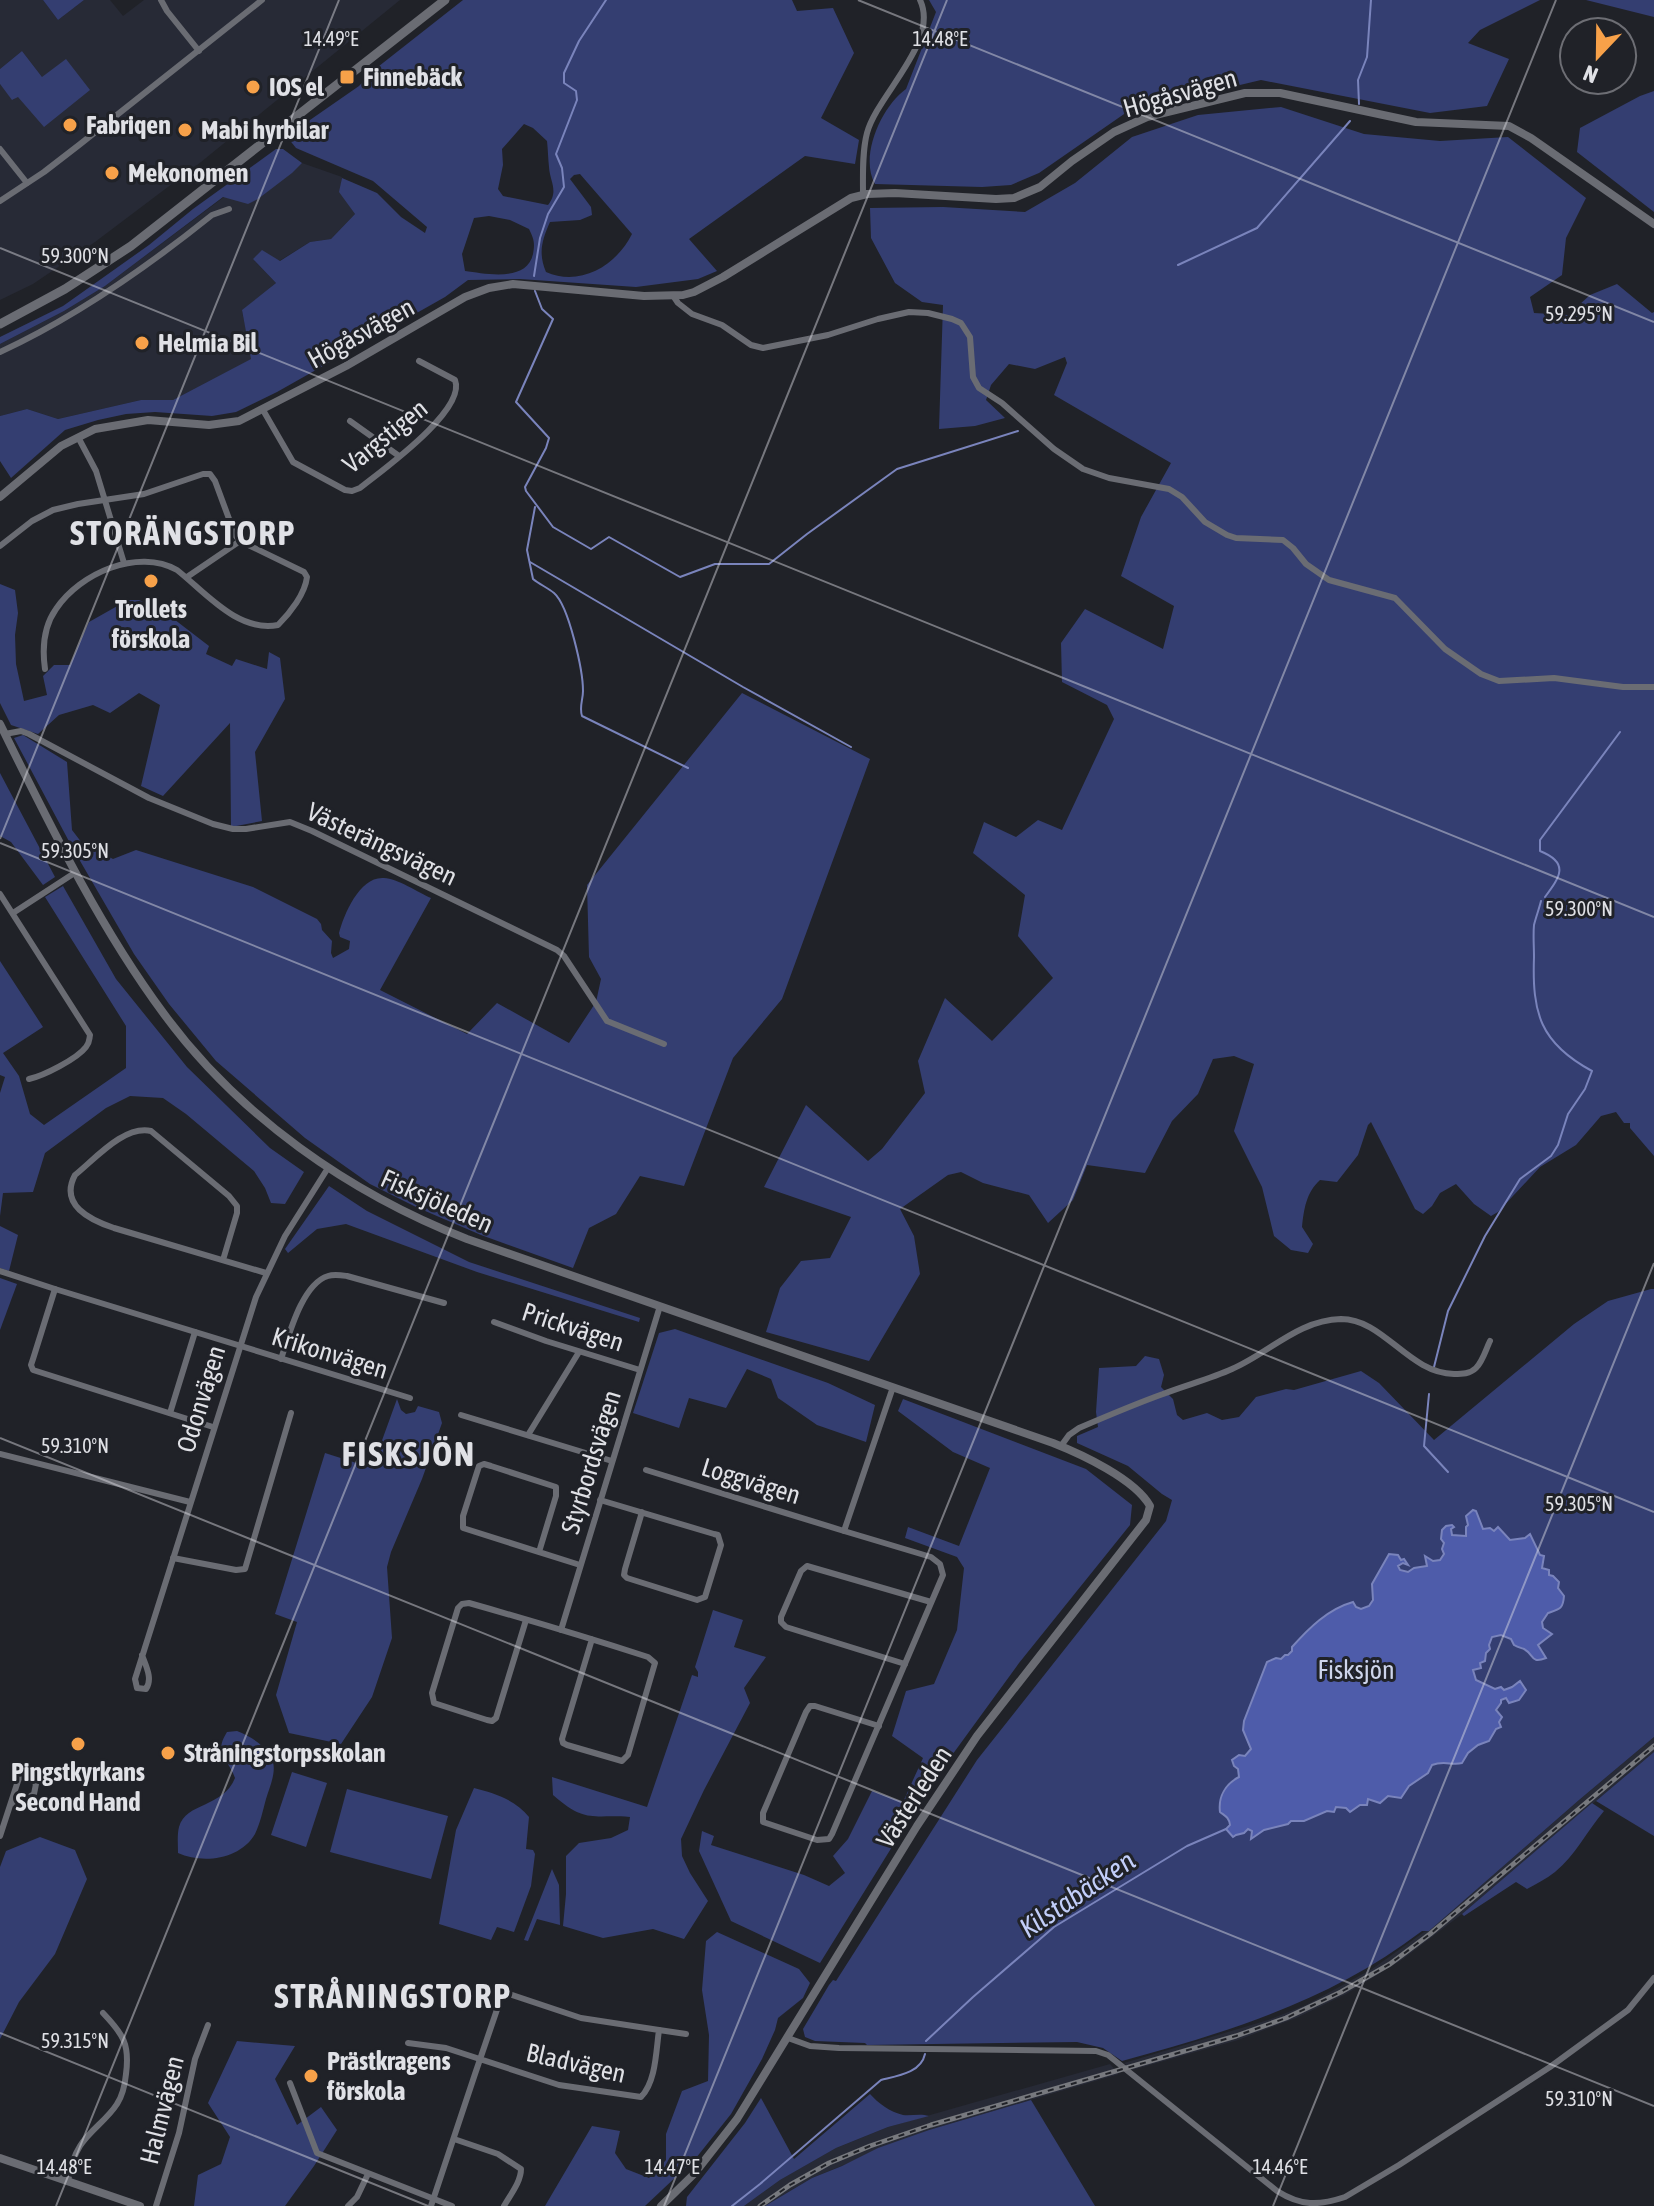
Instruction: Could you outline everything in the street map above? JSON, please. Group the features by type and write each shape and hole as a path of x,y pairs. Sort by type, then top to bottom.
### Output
{"main road":[{"path":"0,324 65,289 131,246 445,0"}],"street":[{"path":"161,0 199,51"},
{"path":"0,201 79,145 262,0"},
{"path":"863,195 867,133 916,47 924,17 923,0"},
{"name":"Högåsvägen","path":"0,497 61,446 95,429 136,421 162,420 209,425 230,423 263,410 465,297 489,288 526,284 674,297 694,292 841,203 863,195 895,193 1014,198 1040,187 1114,132 1147,117 1245,93 1280,93 1416,122 1509,126 1654,224"},
{"path":"0,149 27,183"},
{"path":"0,352 89,304 121,284 212,215 229,209"},
{"path":"674,297 692,314 722,325 751,345 763,348 828,335 909,312 940,314 961,323 970,337 973,377 979,388 1083,469 1109,478 1169,489 1182,497 1205,522 1227,535 1283,540 1306,564 1329,580 1395,598 1455,657 1473,670 1499,681 1554,678 1623,687 1654,687"},
{"name":"Vargstigen","path":"263,410 293,462 352,491 399,456 446,413 457,392 457,386 450,377 419,361"},
{"path":"350,421 399,456"},
{"path":"78,437 96,471 124,563"},
{"path":"0,546 32,521 53,510 144,494 194,476 210,474 240,541 304,572 307,577 297,601 278,625 262,626 241,619 219,606 187,577 160,562 124,563 85,582 58,606 51,617 43,645 45,669"},
{"path":"187,577 240,541"},
{"name":"Fisksjöleden","path":"0,724 108,930 165,1016 219,1078 261,1116 328,1168 384,1202 448,1232 1061,1446"},
{"name":"Västerängsvägen","path":"5,734 21,731 29,734 149,798 213,824 246,829 290,822 312,831 557,950 607,1021 664,1044"},
{"path":"13,913 76,872"},
{"path":"0,894 90,1035 86,1047 79,1053 44,1076 29,1079"},
{"path":"223,1260 237,1206 151,1131 136,1129 124,1134 75,1175 70,1183 72,1200 87,1216 114,1228 266,1273"},
{"name":"Odonvägen","path":"142,1655 150,1683 146,1689 137,1688 135,1679 142,1655 173,1558 213,1427 239,1346 266,1273 285,1236 328,1168"},
{"name":"Krikonvägen","path":"0,1271 410,1398"},
{"path":"281,1359 308,1292 312,1285 327,1276 347,1276 444,1303"},
{"path":"55,1289 31,1365 33,1370 213,1427"},
{"name":"Styrbordsvägen","path":"561,1630 660,1306"},
{"path":"1061,1446 1079,1428 1230,1370 1292,1333 1327,1321 1345,1319 1369,1327 1424,1367 1446,1374 1473,1371 1481,1362 1490,1341"},
{"name":"Prickvägen","path":"494,1322 640,1370"},
{"path":"170,1413 195,1332"},
{"path":"528,1435 579,1352"},
{"path":"844,1531 893,1387"},
{"path":"173,1558 245,1569 291,1413"},
{"path":"461,1415 612,1461"},
{"name":"Västerleden","path":"661,2206 694,2174 723,2139 917,1826 977,1736 1150,1512 1144,1497 1116,1475 1061,1446"},
{"path":"0,1454 190,1502"},
{"path":"539,1552 556,1487 484,1464 479,1466 463,1516 463,1528 580,1565"},
{"name":"Loggvägen","path":"646,1470 936,1560 943,1568 943,1575 879,1726 829,1839 817,1840 763,1822 763,1813 810,1706 879,1726"},
{"path":"600,1500 642,1512 714,1534 720,1539 721,1545 702,1600 624,1575 642,1512"},
{"path":"905,1664 786,1627 781,1617 801,1571 807,1566 931,1602"},
{"path":"526,1620 496,1718 487,1720 434,1703 432,1693 458,1608 462,1604 469,1603 592,1639 648,1657 655,1663 628,1755 622,1761 567,1745 562,1739 592,1639"},
{"path":"0,1836 11,1804 21,1775 31,1777 36,1784 34,1794 11,1804"},
{"path":"788,2038 810,2046 839,2048 1096,2051 1108,2055 1277,2191 1299,2203 1312,2204 1345,2197 1517,2089 1628,2010 1654,1978"},
{"name":"Bladvägen","path":"659,2030 653,2071 645,2095 641,2097 559,2085 480,2059 503,1992 581,2018 686,2034"},
{"path":"68,2181 78,2149 117,2104 125,2086 127,2047 103,2013"},
{"name":"Halmvägen","path":"156,2206 175,2148 195,2059 208,2025"},
{"path":"408,2043 446,2048 480,2059 432,2203"},
{"path":"290,2083 317,2153 432,2203 452,2206"},
{"path":"454,2139 498,2154 518,2166 522,2174 504,2206"},
{"path":"0,2158 140,2206"},
{"path":"348,2206 357,2197 368,2174"}],"shaded area":[{"path":"0,0 43,0 58,20 84,0 110,0 123,16 144,0 400,0 201,162 95,242 33,284 0,300 0,84 13,100 42,77 22,51 0,69"},
{"path":"302,163 342,177 340,192 355,214 331,239 310,242 279,261 253,259 276,283 242,311 252,359 173,400 141,400 58,419 27,409 0,416 0,344 105,286 224,197 258,199"},
{"name":"Fisksjön","path":"1473,1510 1483,1529 1494,1531 1498,1527 1510,1540 1530,1534 1540,1555 1544,1556 1542,1568 1549,1570 1549,1575 1559,1582 1558,1588 1564,1596 1560,1608 1548,1613 1542,1622 1543,1628 1552,1634 1538,1645 1546,1658 1535,1659 1514,1645 1511,1639 1501,1635 1492,1637 1485,1661 1480,1663 1481,1668 1473,1670 1476,1680 1495,1689 1501,1687 1504,1690 1520,1681 1526,1690 1519,1700 1509,1703 1506,1698 1501,1700 1496,1710 1502,1717 1499,1722 1501,1727 1496,1729 1489,1741 1468,1753 1462,1763 1432,1765 1428,1773 1409,1786 1401,1798 1388,1796 1380,1803 1368,1799 1367,1805 1360,1805 1350,1812 1346,1808 1336,1807 1334,1812 1327,1811 1304,1821 1291,1821 1264,1830 1251,1839 1252,1831 1248,1829 1233,1837 1226,1829 1230,1825 1229,1820 1220,1812 1220,1801 1230,1783 1239,1777 1232,1760 1239,1755 1245,1756 1251,1749 1243,1730 1244,1721 1267,1662 1288,1655 1305,1633 1335,1609 1353,1602 1361,1609 1369,1606 1373,1600 1372,1584 1389,1554 1404,1559 1408,1565 1403,1563 1398,1566 1400,1570 1408,1572 1427,1566 1425,1556 1433,1561 1440,1560 1444,1554 1442,1530 1452,1525 1452,1535 1466,1536 1466,1516"},
{"path":"1654,1737 1654,1752 1462,1914 1403,1959 1346,1994 1296,2018 1238,2040 1132,2070 1124,2063 1268,2020 1306,2005 1372,1969 1430,1930"},
{"path":"1110,2064 1119,2074 929,2130 812,2178 765,2206 744,2206 780,2180 836,2148 888,2127"}],"green space":[{"path":"43,0 84,0 58,20"},
{"path":"463,0 792,0 797,11 833,8 854,53 821,118 859,140 855,164 805,156 689,239 717,271 698,279 636,287 520,279 468,280 445,297 236,412 212,416 155,412 98,420 65,430 11,478 0,461 0,416 27,409 58,419 141,400 173,400 251,359 242,310 276,283 253,259 262,250 280,261 310,242 331,239 355,214 339,192 342,178 377,193 401,217 425,233 427,227 373,181 296,148 288,138 359,86 374,70","holes":["524,124 547,141 553,191 548,205 503,196 498,189 503,165 502,149","580,174 632,234 617,256 596,271 572,277 559,276 546,272 542,259 543,241 550,222 580,220 592,215 591,207 570,179","489,216 510,220 529,229 534,244 529,263 523,269 505,274 465,271 462,254 474,218"]},
{"path":"929,0 1540,0 1480,30 1468,43 1509,59 1487,106 1430,113 1261,80 1202,94 1163,99 1127,112 1039,173 1011,185 875,184 871,173 871,146 881,119 906,89 936,12"},
{"path":"1586,0 1654,0 1654,17"},
{"path":"22,51 42,77 66,59 90,90 44,127 18,97 12,100 0,84 0,69"},
{"path":"1654,91 1654,212 1577,152 1580,128"},
{"path":"1281,107 1364,134 1440,141 1508,137 1586,198 1566,238 1562,275 1530,297 1534,313 1568,315 1590,295 1617,284 1654,312 1654,1156 1630,1128 1630,1123 1624,1123 1616,1112 1601,1116 1576,1145 1540,1167 1491,1216 1474,1204 1456,1184 1440,1193 1423,1214 1415,1209 1371,1122 1358,1155 1337,1182 1320,1180 1309,1196 1302,1227 1313,1244 1308,1253 1291,1250 1274,1236 1262,1187 1234,1131 1254,1064 1234,1056 1213,1059 1198,1094 1172,1121 1145,1173 1087,1165 1073,1200 1048,1223 1029,1195 983,1183 961,1172 948,1175 900,1209 914,1236 920,1274 869,1361 766,1332 780,1288 801,1261 830,1258 851,1217 764,1187 806,1105 868,1161 882,1149 925,1093 918,1061 945,998 992,1041 1053,978 1018,936 1025,895 973,853 984,822 1016,837 1038,820 1062,830 1114,719 1107,705 1062,682 1061,643 1085,609 1163,649 1174,606 1121,576 1141,517 1171,463 1054,395 1067,363 1065,357 1035,369 1009,364 991,385 986,400 1005,418 975,426 939,429 943,305 922,302 895,283 871,238 870,208 943,207 1025,212 1075,183 1132,137 1198,115"},
{"path":"276,149 283,149 302,163 258,199 248,204 223,197 105,286 0,344 0,337 63,306"},
{"path":"0,584 15,590 18,613 16,664 24,701 47,695 43,676 54,665 70,665 89,622 128,600 139,600 166,613 209,646 206,654 232,666 236,659 267,669 269,652 280,658 285,699 255,752 262,821 231,827 230,723 163,796 141,786 160,705 139,693 110,713 93,705 59,715 38,734 11,725 0,703"},
{"path":"742,693 870,759 782,999 733,1058 684,1186 640,1176 616,1214 589,1228 573,1268 481,1235 370,1184 305,1138 216,1061 169,1004 134,954 14,738 23,735 67,762 72,830 82,843 113,859 136,850 253,887 317,919 332,941 333,958 349,949 350,941 340,937 339,933 354,898 368,883 375,879 389,879 431,898 380,990 467,1034 497,1003 569,1043 596,1002 601,979 589,957 587,885"},
{"path":"0,773 55,877 43,885 11,842 0,836"},
{"path":"63,886 116,979 187,1067 270,1148 304,1172 285,1204 271,1203 254,1171 186,1114 163,1098 130,1096 106,1108 45,1153 33,1192 3,1193 0,1216 0,1093 5,1077 0,1075 0,961 43,1027 3,1053 19,1076 30,1114 44,1125 126,1068 126,1026 45,897"},
{"path":"329,1186 367,1211 469,1262 640,1318 639,1322 477,1272 346,1224 317,1229 288,1253 285,1249"},
{"path":"0,1226 18,1235 9,1271 0,1268"},
{"path":"0,1278 17,1284 0,1330"},
{"name":"Fisksjön","path":"1654,1289 1654,1737 1429,1931 1422,1931 1352,1977 1241,2025 1122,2061 1103,2048 1077,2042 867,2045 815,2041 805,2037 803,2029 829,1985 836,1981 977,1760 1166,1521 1172,1500 1128,1466 1077,1443 1077,1436 1098,1427 1099,1368 1136,1366 1145,1356 1159,1359 1164,1375 1161,1387 1173,1399 1177,1415 1183,1420 1207,1413 1222,1420 1239,1417 1256,1397 1361,1371 1379,1383 1434,1440 1574,1324 1608,1301"},
{"path":"675,1329 828,1383 875,1405 866,1442 817,1425 778,1398 771,1379 747,1369 726,1408 689,1398 679,1428 633,1413 659,1333"},
{"path":"397,1399 406,1414 415,1412 418,1406 439,1412 442,1423 387,1567 392,1638 372,1697 341,1744 289,1733 276,1695 297,1622 275,1614 325,1453 372,1468"},
{"path":"903,1399 1086,1469 1132,1505 1130,1525 1019,1663 931,1784 820,1963 731,1921 699,1851 702,1831 714,1836 711,1845 829,1886 845,1873 833,1856 848,1839 872,1791 903,1802 923,1758 892,1736 906,1691 934,1684 957,1630 964,1568 957,1557 905,1538 908,1527 959,1546 990,1468 953,1452 898,1411"},
{"path":"713,1610 743,1620 734,1647 766,1657 744,1688 750,1703 681,1839 682,1856 708,1901 684,1939 653,1929 603,1938 563,1926 566,1856 579,1843 611,1838 628,1830 630,1817 590,1816 574,1810 553,1795 552,1777 647,1807 692,1675 698,1677 695,1667"},
{"path":"237,1731 260,1744 268,1752 274,1767 255,1834 240,1849 220,1857 198,1858 178,1853 178,1830 183,1819 222,1795 235,1778 221,1746 227,1732"},
{"path":"1654,1752 1654,1836 1596,1801"},
{"path":"292,1772 327,1783 306,1847 271,1835"},
{"path":"474,1788 504,1798 524,1811 529,1817 526,1849 533,1850 535,1854 531,1886 514,1932 497,1927 491,1940 439,1924 456,1830"},
{"path":"347,1789 448,1816 431,1879 330,1852"},
{"path":"1592,1803 1604,1811 1575,1851 1555,1872 1527,1889 1516,1882 1464,1916 1462,1914"},
{"path":"40,1837 75,1850 87,1879 55,1954 19,2002 0,2039 0,1867 6,1851"},
{"path":"552,1869 559,1885 560,1925 537,1919 528,1941 524,1940"},
{"path":"717,1932 799,1969 810,1983 803,1998 778,2018 762,2059 731,2114 696,2158 645,2206 545,2206 592,2126 620,2131 615,2153 626,2169 649,2178 666,2160 666,2134 682,2091 708,2081 709,2035 702,1990 706,1941"},
{"path":"237,2041 295,2046 275,2079 297,2125 321,2107 337,2130 285,2206 194,2206 198,2175 221,2164 230,2137 208,2103"},
{"path":"870,2094 898,2114 929,2116 888,2127 836,2148 780,2180 744,2206 686,2206 687,2197 761,2098 794,2159"},
{"path":"1031,2100 1095,2206 765,2206 812,2178 878,2148"}],"waterway":[{"path":"534,276 540,238 548,214 564,187 562,168 556,154 577,100 576,91 564,83 564,73 579,41 606,0"},
{"path":"1359,104 1358,80 1367,57 1371,0"},
{"path":"1178,265 1257,228 1350,121"},
{"path":"535,291 542,309 553,319 516,402 549,438 525,487 526,491 553,527 591,549 609,537 680,577 715,564 769,564 897,469 1018,431"},
{"path":"535,507 527,550 533,579 560,600 570,624 582,682 582,716 688,768"},
{"path":"530,562 851,747"},
{"path":"1545,897 1558,877 1559,866 1556,860 1540,851 1540,840 1620,732"},
{"path":"1434,1367 1448,1311 1485,1236 1520,1179 1551,1156 1568,1114 1585,1089 1592,1071 1574,1060 1550,1037 1538,1010 1534,977 1534,925 1541,901"},
{"path":"1429,1394 1424,1446 1448,1472"},
{"name":"Kilstabäcken","path":"926,2041 1054,1927 1187,1846 1226,1829"},
{"name":"Kilstabäcken","path":"732,2206 881,2080 914,2070 925,2054"}],"railway":[{"path":"760,2206 829,2163 870,2146 931,2125 1236,2036 1286,2018 1341,1992 1390,1964 1430,1934 1654,1746"}],"place":[{"name":"Finnebäck","path":"347,77"},
{"name":"IOS el","path":"253,87"},
{"name":"Fabriqen","path":"70,125"},
{"name":"Mabi hyrbilar","path":"185,130"},
{"name":"Mekonomen","path":"112,173"},
{"name":"Helmia Bil","path":"142,343"},
{"name":"Trollets förskola","path":"151,581"},
{"name":"Pingstkyrkans Second Hand","path":"78,1744"},
{"name":"Stråningstorpsskolan","path":"168,1753"},
{"name":"Prästkragens förskola","path":"311,2076"}],"district":[{"name":"STORÄNGSTORP","path":"183,533"},
{"name":"FISKSJÖN","path":"409,1454"},
{"name":"STRÅNINGSTORP","path":"393,1996"}]}
